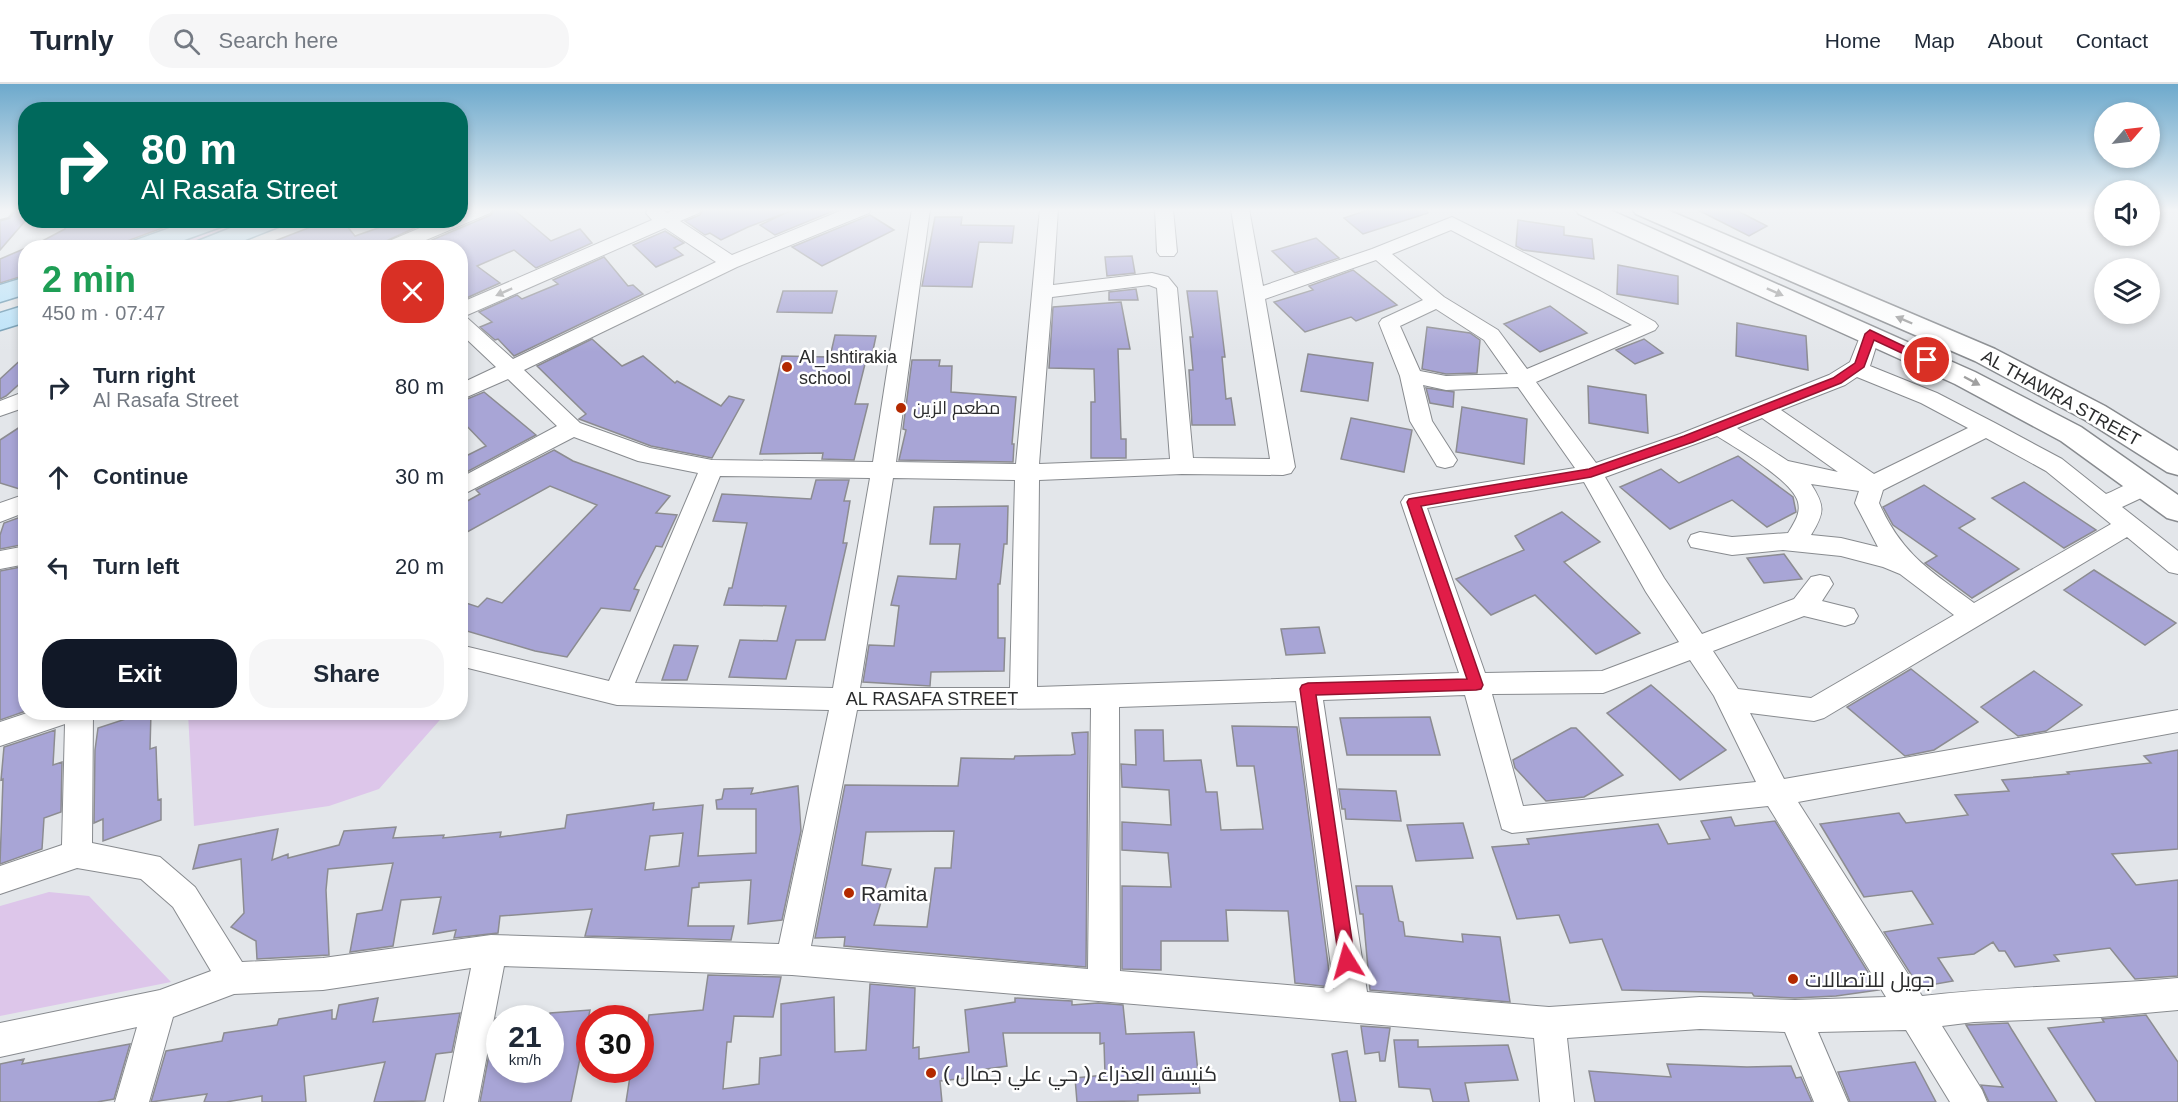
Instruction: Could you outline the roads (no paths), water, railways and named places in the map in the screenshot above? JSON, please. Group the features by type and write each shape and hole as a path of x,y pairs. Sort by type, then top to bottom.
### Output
{"main road":[{"name":"AL THAWRA STREET","path":"1695,257 1965,378 2070,434 2178,510"},
{"name":"AL THAWRA STREET","path":"1755,257 1985,355 2095,413 2178,465"},
{"path":"0,322 18,316"}],"street":[{"path":"468,308 585,257"},
{"path":"720,257 730,263"},
{"path":"468,389 746,257"},
{"path":"792,960 845,699 883,471 914,257"},
{"path":"1023,699 1028,472 1045,257"},
{"path":"468,328 572,428 646,455 712,468 1028,472 1182,466 1283,467 1248,257"},
{"path":"1254,296 1369,257"},
{"path":"1383,257 1437,301 1491,335 1591,473 1654,585 1729,699 1776,793 1970,1102"},
{"path":"1411,376 1446,383 1523,380 1648,326 1518,257"},
{"path":"1042,292 1149,279 1158,279 1164,283 1167,288 1182,466"},
{"path":"1437,301 1389,323 1411,376 1417,413 1427,435 1445,460"},
{"path":"1870,334 1860,365 1837,380 1719,427 1591,473 1413,502 1476,685 1512,820 1776,793 2178,721"},
{"path":"1855,368 1929,398 2054,465 2178,565"},
{"path":"0,409 18,401"},
{"path":"1764,409 1873,485"},
{"path":"1719,427 1783,468 1800,486 1809,503 1810,513 1794,543"},
{"path":"468,484 572,428"},
{"path":"1783,468 1816,477 1873,485 1987,428"},
{"path":"617,694 712,468"},
{"path":"1873,485 1867,503 1886,543 1908,567 1973,616"},
{"path":"2104,505 2146,486"},
{"path":"0,513 18,505"},
{"path":"1729,699 1814,710 2128,525"},
{"path":"1700,542 1732,546 1783,541 1841,547 1889,559 1908,567"},
{"path":"0,560 18,557"},
{"path":"1820,584 1803,606 1845,616"},
{"name":"AL RASAFA STREET","path":"468,657 617,694 845,699 1023,699 1603,682 1803,606"},
{"path":"1308,689 1353,1006"},
{"path":"1104,986 1105,696"},
{"path":"0,734 42,720"},
{"path":"77,854 79,720"},
{"path":"0,880 77,854 149,867 184,897 234,978"},
{"path":"460,1102 491,950"},
{"path":"0,1040 160,1006 234,978 323,974 491,950 792,960 1549,1023 1700,1013 1795,1016 1916,1013 1974,1006 2100,1001 2178,994"},
{"path":"132,1102 160,1006"},
{"path":"1795,1016 1831,1102"},
{"path":"1549,1023 1557,1102"}],"place":[{"name":"Al_Ishtirakia school","path":"787,367"},
{"name":"مطعم الزين","path":"901,408"},
{"name":"Ramita","path":"849,893"},
{"name":"جويل للاتصالات","path":"1793,979"},
{"name":"كنيسة العذراء ( حي علي جمال )","path":"931,1073"}]}
